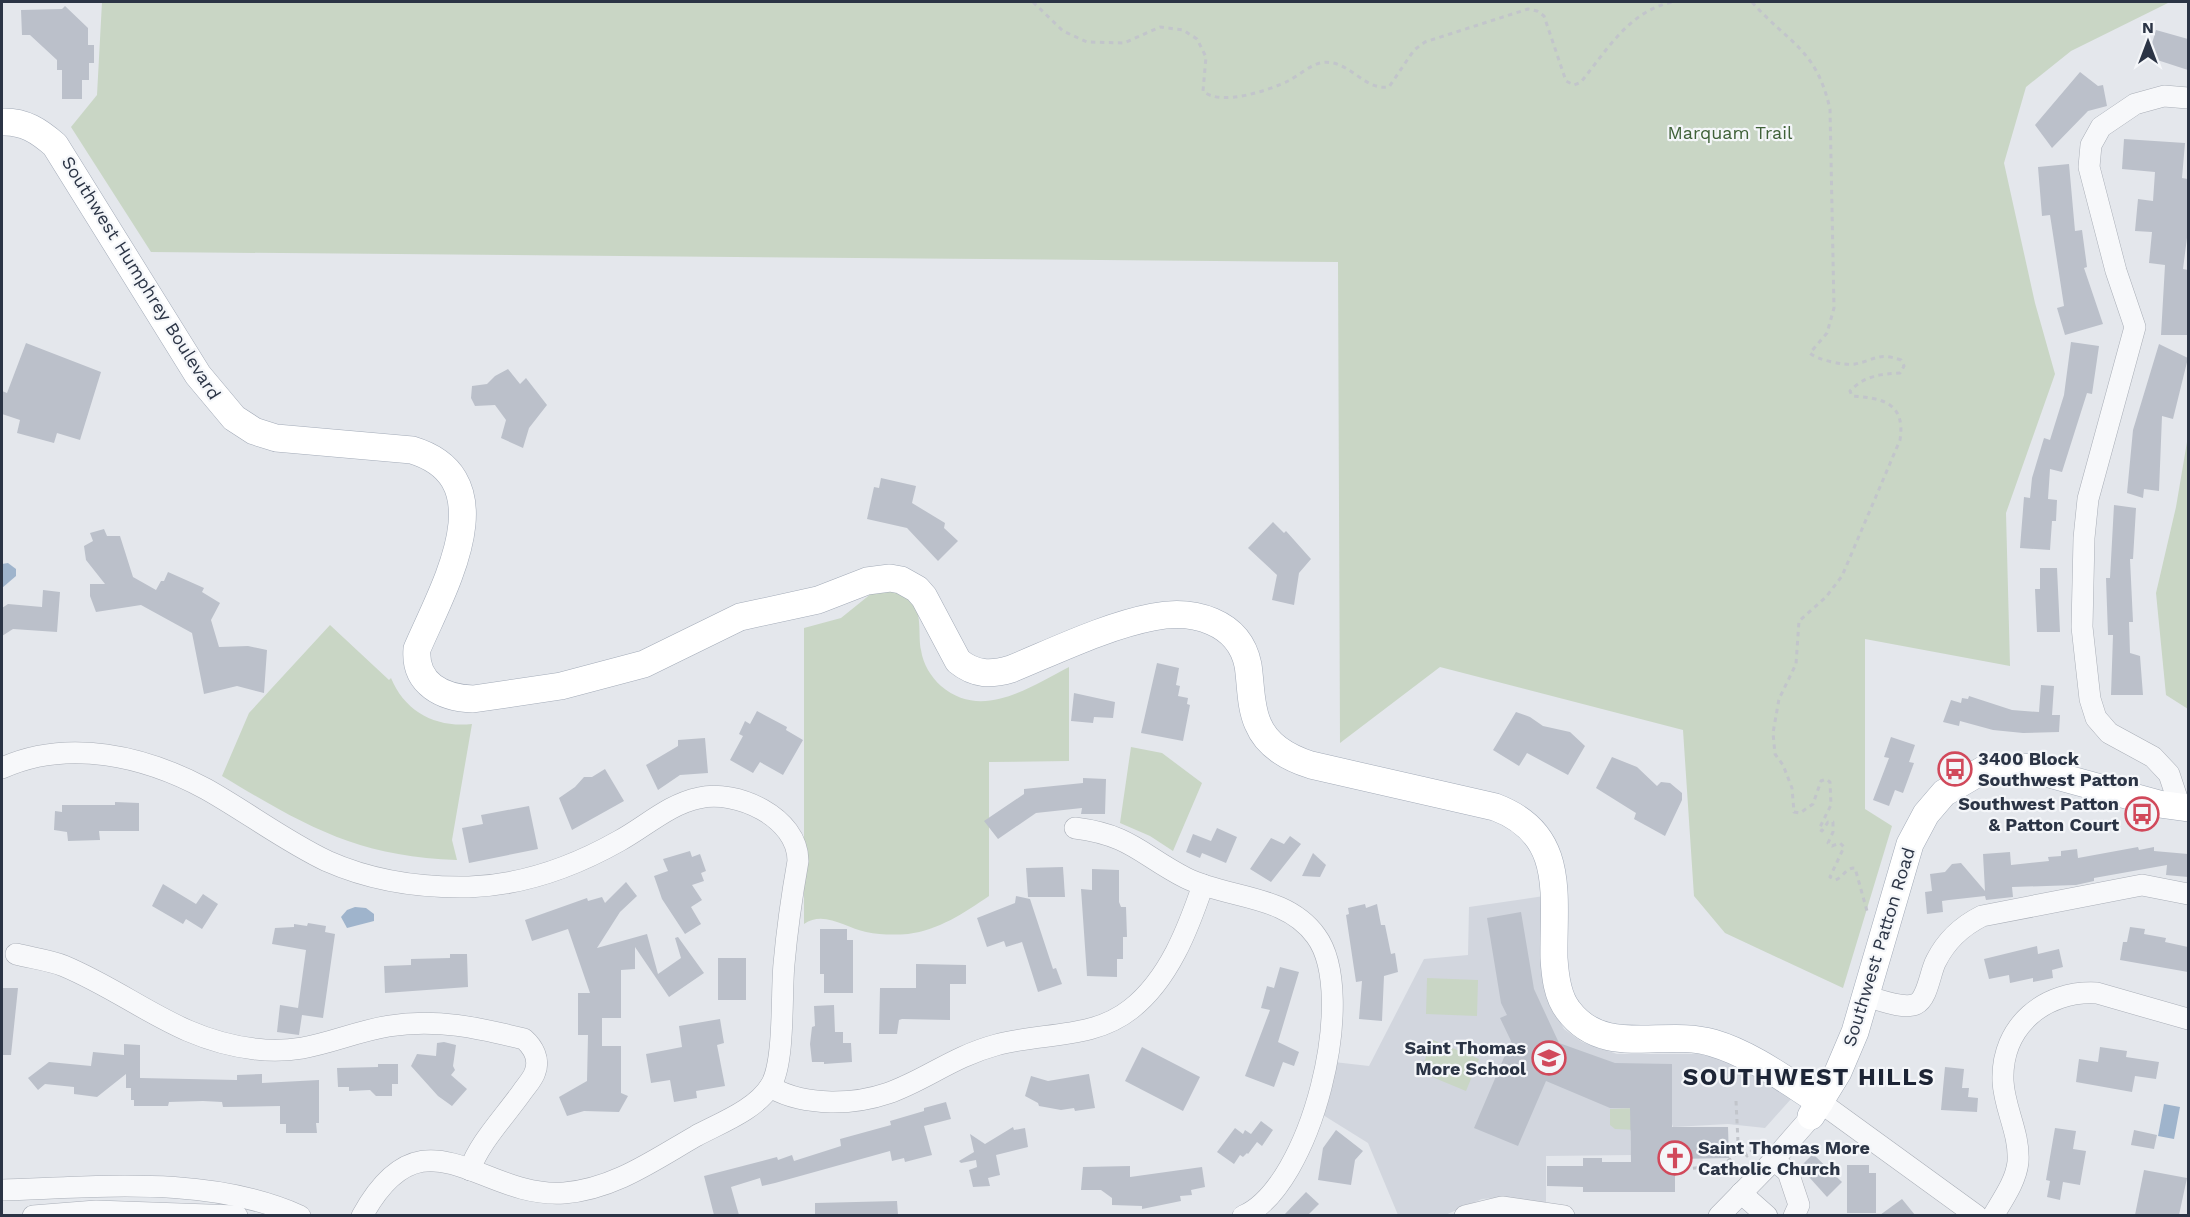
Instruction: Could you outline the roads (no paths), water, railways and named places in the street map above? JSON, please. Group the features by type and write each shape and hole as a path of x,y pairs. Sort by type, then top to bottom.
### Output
{"main road":[{"name":"Southwest Humphrey Boulevard","path":"2,122 14,122 39,131 56,145 198,375 234,418 254,431 276,438 412,450 424,453 446,466 460,495 464,526 455,558 417,650 416,659 423,677 438,692 460,699 473,699 561,686 644,664 740,617 818,600 880,579 901,580 917,589 924,597 958,662 965,667 987,674 1011,669 1148,618 1174,615 1205,619 1222,625 1236,638 1247,664 1258,726 1268,740 1285,754 1311,765 1495,807 1519,819 1537,834 1547,854 1553,875 1555,964 1558,987 1566,1008 1583,1026 1607,1037 1620,1039 1712,1042 1752,1062 1816,1109"},
{"name":"Southwest Patton Road","path":"1816,1109 1848,1050 1910,844 1926,813 1956,784 1996,767 2024,766 2184,807"}],"street":[{"path":"2184,807 2169,774 2162,766 2153,758 2109,733 2096,718 2090,699 2082,627 2084,538 2088,499 2135,327 2116,271 2089,167 2091,145 2101,127 2135,104 2164,96 2188,98"},
{"path":"2,768 34,757 74,753 111,755 137,761 162,769 206,789 328,861 380,880 438,886 468,887 505,884 565,867 620,841 690,800 725,796 750,803 789,833 798,852 784,965 778,1055 770,1087 735,1116 620,1179 592,1189 563,1193 534,1191 432,1160 401,1167 385,1181 362,1215"},
{"path":"1075,828 1115,836 1186,878 1203,885 1263,901 1303,922 1321,944 1332,970 1332,1023 1322,1080 1308,1125 1282,1181 1259,1206 1243,1215"},
{"path":"770,1087 809,1101 852,1102 876,1098 896,1092 988,1047 1093,1029 1113,1021 1138,1003 1160,978 1182,939 1203,885"},
{"path":"1865,996 1905,1005 1920,1001 1935,962 1947,943 1963,927 1982,916 2142,885 2188,894"},
{"path":"16,954 62,965 91,978 167,1022 224,1045 289,1050 318,1047 388,1026 446,1023 524,1039 532,1046 536,1060 535,1072 499,1126 479,1148 470,1170"},
{"path":"1993,1215 2012,1184 2018,1164 2018,1144 2003,1082 2007,1046 2017,1027 2027,1016 2047,1002 2066,995 2097,993 2188,1019"},
{"path":"1816,1109 1977,1215"},
{"name":"Southwest Patton Road","path":"1719,1215 1774,1160 1816,1109"},
{"path":"1774,1160 1788,1173 1799,1205 1794,1215"},
{"path":"2,1190 105,1188 196,1190 261,1200 300,1215"},
{"path":"1741,1193 1767,1215"},
{"path":"1465,1215 1490,1208 1512,1207 1564,1215"},
{"path":"33,1215 96,1211 237,1215"}],"water":[{"path":"8,563 16,569 16,576 2,588 2,564"},
{"path":"355,907 366,908 374,914 374,921 347,928 341,917 347,910"},
{"path":"2164,1104 2180,1107 2174,1139 2158,1136"}],"place":[{"name":"3400 Block Southwest Patton","path":"1955,769"},
{"name":"Southwest Patton & Patton Court","path":"2142,814"},
{"name":"Saint Thomas More School","path":"1549,1058"},
{"name":"Saint Thomas More Catholic Church","path":"1675,1158"}],"district":[{"name":"SOUTHWEST HILLS","path":"1809,1077"}],"park label":[{"name":"Marquam Trail","path":"1730,133"}]}
